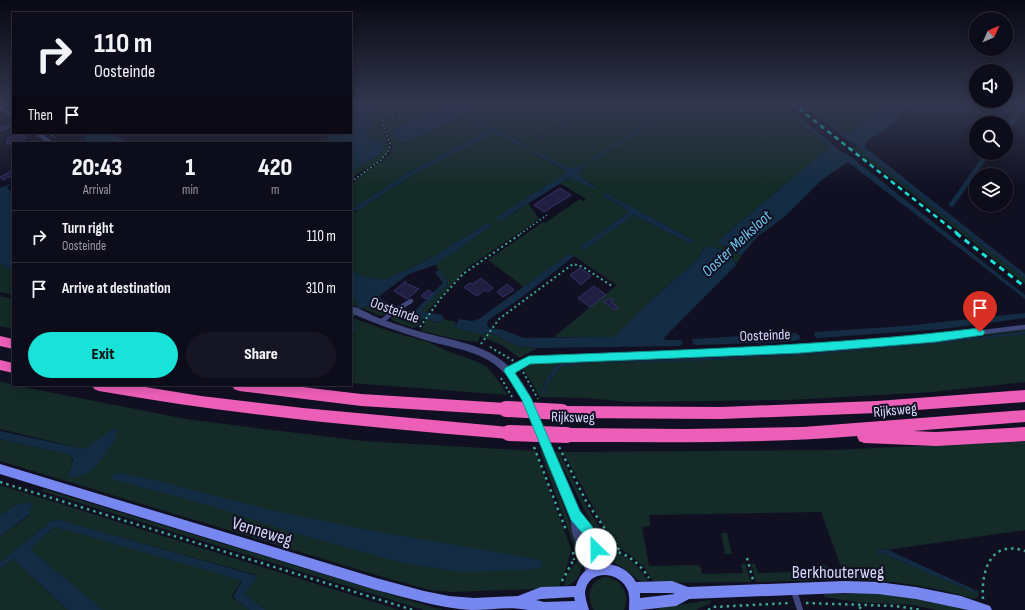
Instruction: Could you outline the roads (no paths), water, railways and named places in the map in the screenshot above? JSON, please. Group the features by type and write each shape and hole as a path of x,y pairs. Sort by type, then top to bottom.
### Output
{"highway":[{"path":"0,341 12,344"},
{"path":"0,365 12,368"},
{"name":"Rijksweg","path":"104,386 260,410 509,433 567,435 803,434 1025,416"},
{"name":"Rijksweg","path":"247,386 361,400 510,404 562,412 721,413 877,407 1025,396"},
{"path":"803,434 936,439 1025,434"}],"main road":[{"name":"Venneweg","path":"0,469 376,584 424,597 462,603 518,602 544,608 582,608"},
{"path":"582,608 580,590 584,580 591,572 604,568 618,572 624,576 633,588 635,607"},
{"name":"Berkhouterweg","path":"633,588 672,587 688,593 794,589 878,588 916,593 961,602 985,610"},
{"name":"Venneweg","path":"518,602 541,593 580,590"},
{"name":"Berkhouterweg","path":"635,607 676,600 688,593"}],"street":[{"path":"38,134 50,142"},
{"name":"Oosteinde","path":"352,309 381,322 477,350 493,358 509,371 526,398 575,516 577,532 591,572"},
{"name":"Oosteinde","path":"575,516 588,530 604,568"}],"lane":[{"path":"381,322 393,312 411,301"},
{"name":"Oosteinde","path":"509,371 529,360 800,349 935,338 1025,327"},
{"path":"794,589 800,610"}],"water":[{"path":"352,131 368,131 366,138 368,140 384,141 385,144 379,155 352,171 352,142 326,142 330,134 352,134"},
{"path":"430,131 406,142 400,143 395,139 393,132"},
{"path":"487,131 501,131 528,146 523,148 497,134 491,134 409,177 359,210 352,210 411,171"},
{"path":"550,131 553,131 539,139 537,139"},
{"path":"634,131 640,131 593,161 588,160"},
{"name":"Ooster Melksloot","path":"811,131 817,131 837,149 850,156 1025,295 1025,299 848,162 823,179 782,219 758,236 741,256 718,242 828,148"},
{"path":"837,131 849,134 852,131 882,131 866,142 865,147 1025,274 1025,279 866,155 858,146"},
{"path":"87,134 112,134 127,142 89,142 84,139"},
{"path":"534,150 570,168 574,168 584,163 586,165 578,173 578,175 597,188 593,189 569,178 500,221 496,219 566,173 566,171 532,152"},
{"path":"980,160 986,160 980,168 974,168"},
{"path":"969,176 969,184 953,207 949,206"},
{"path":"12,183 7,187 9,190 12,189 10,191 12,194 12,271 0,263 0,188"},
{"path":"606,193 695,241 689,243 634,215 587,248 580,251 579,248 629,212 604,196"},
{"path":"488,223 491,224 492,226 435,265 409,274 379,296 388,303 414,312 443,283 435,272 439,270 447,280 448,284 421,310 424,312 442,315 444,319 441,322 423,319 381,307 364,307 353,318 356,330 352,336 352,312 358,306 357,301 352,298 352,271 366,278 385,279 424,262"},
{"path":"706,246 710,246 724,252 734,261 736,265 664,338 665,340 681,340 683,343 680,346 538,348 517,346 491,333 481,334 455,327 459,319 472,321 479,319 570,253 574,256 521,298 488,320 487,324 489,328 504,330 523,338 614,337 647,304 699,258"},
{"path":"1025,313 1025,318 943,329 817,338 814,335 815,332 905,326"},
{"path":"1025,331 1025,334 818,354 691,361 584,363 561,367 546,386 545,395 542,394 549,374 557,365 563,363 739,357 835,351"},
{"path":"796,333 800,336 799,340 784,342 696,345 693,344 692,339"},
{"path":"112,429 118,430 115,435 117,437 99,462 91,471 71,479 67,473 71,470 73,459 71,455 0,439 0,431 83,449 90,446"},
{"path":"121,473 275,511 368,530 542,560 543,565 540,568 527,570 460,572 398,562 288,531 205,504 111,479 111,476"},
{"path":"28,502 33,506 29,510 30,514 0,536 0,515 19,503 23,504"},
{"path":"59,520 258,576 244,594 266,610 249,610 233,597 241,583 240,580 55,527 31,550 103,610 68,610 13,559 0,569 0,562 51,521"},
{"path":"1025,530 888,550 973,589 975,590 975,593 882,553 880,557 876,553 879,548 886,550"}],"railway":[{"path":"828,131 958,234"},
{"path":"956,233 1025,287"}]}
